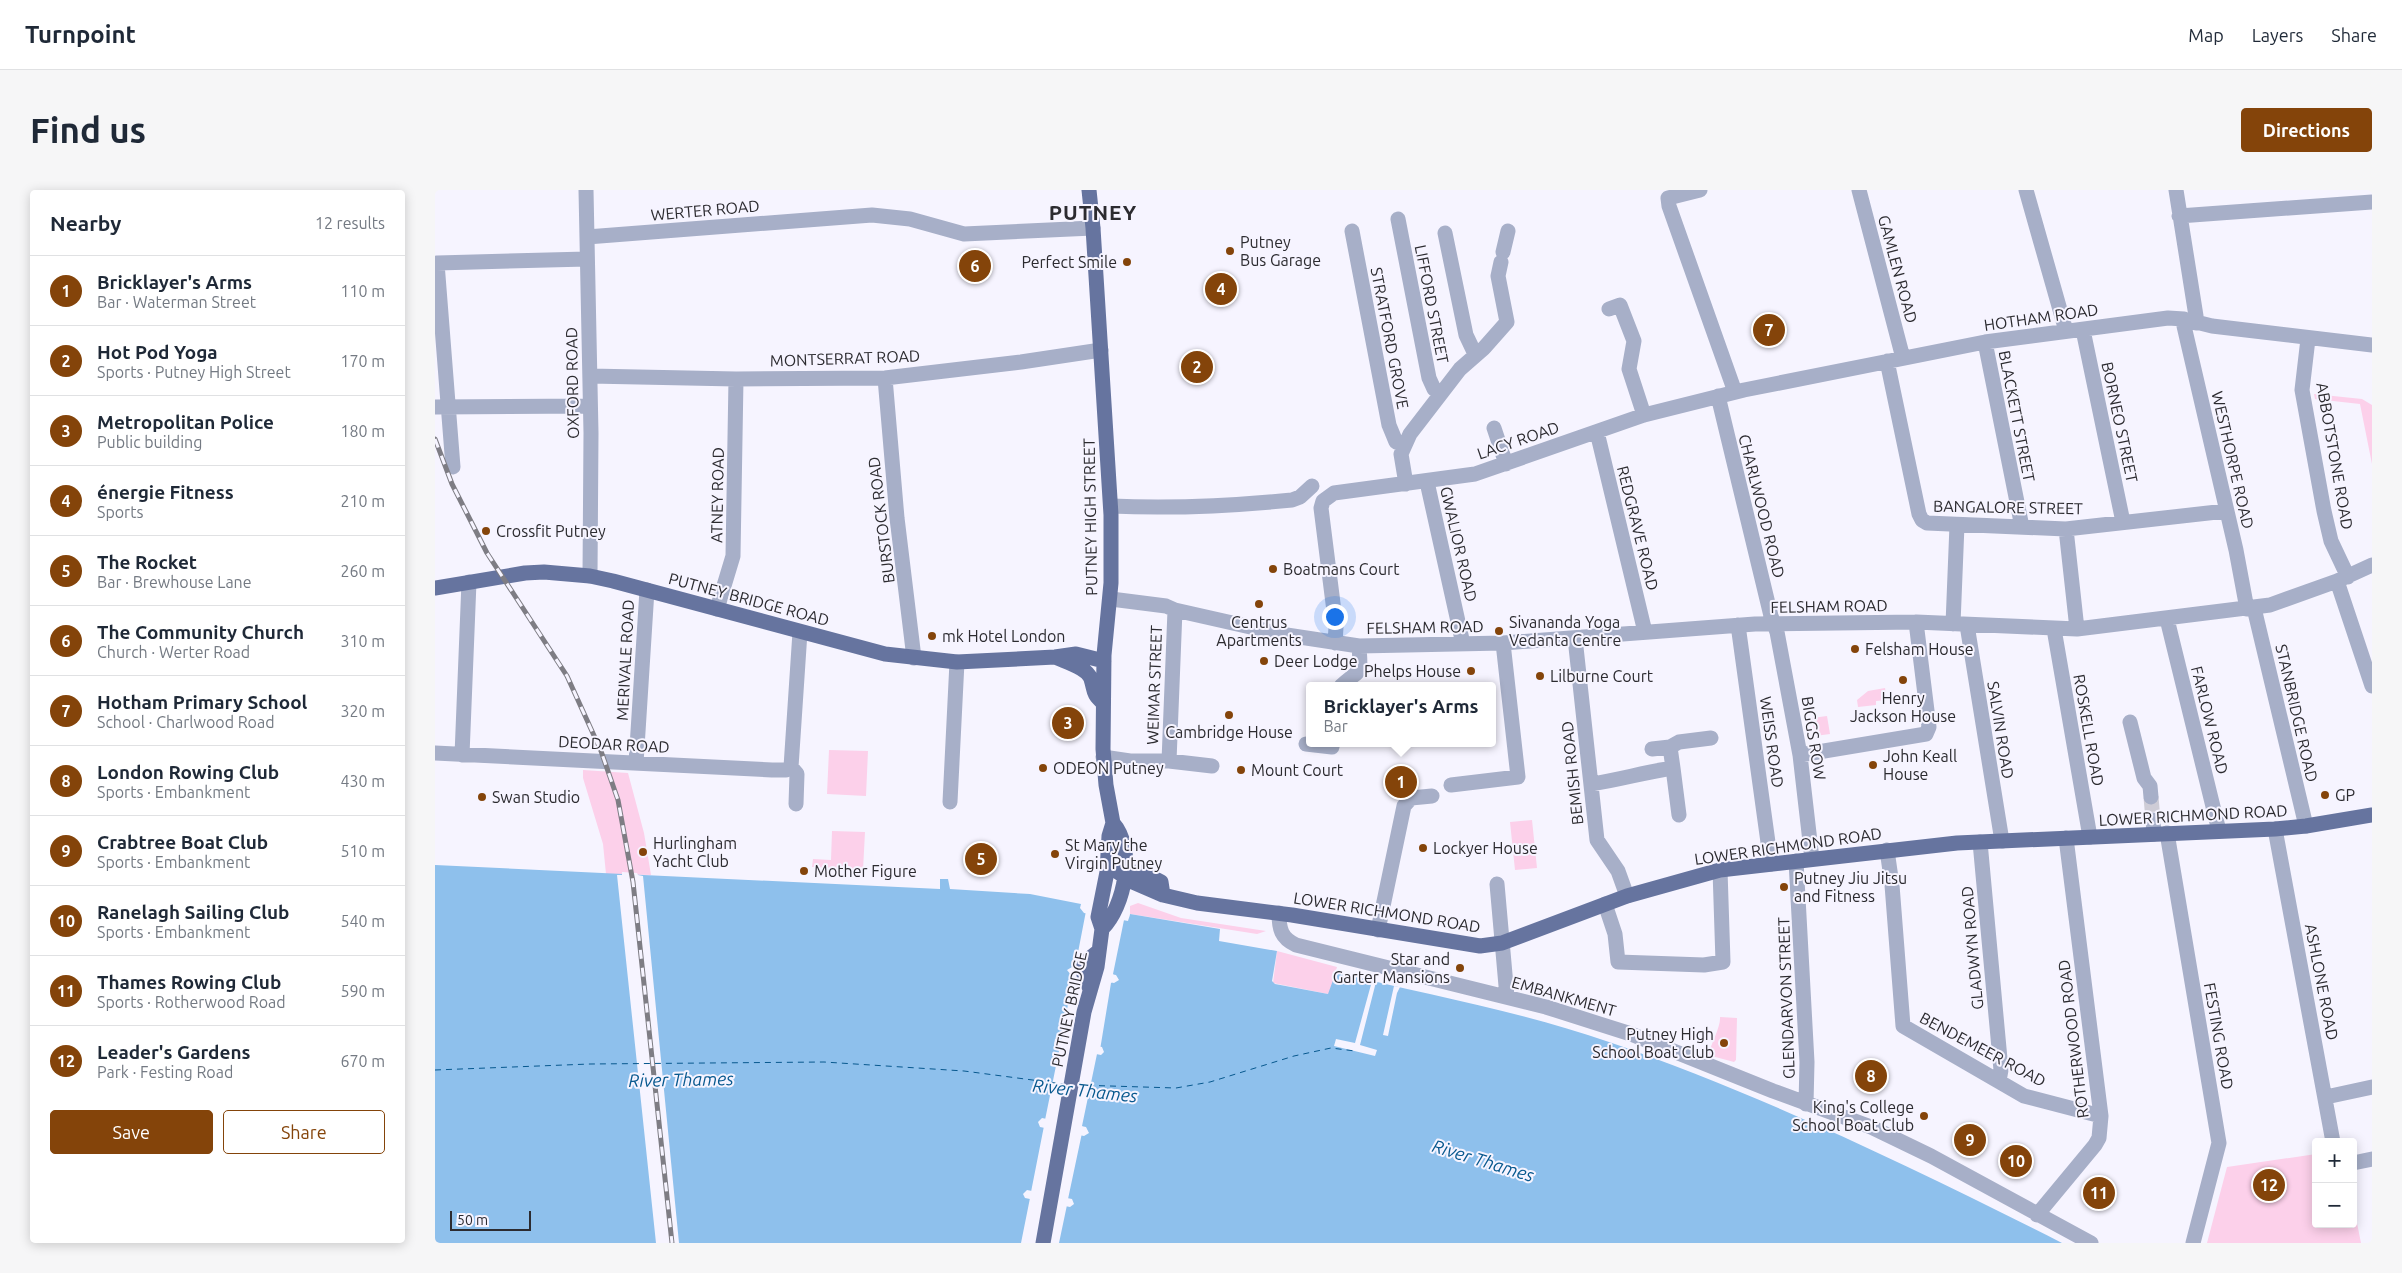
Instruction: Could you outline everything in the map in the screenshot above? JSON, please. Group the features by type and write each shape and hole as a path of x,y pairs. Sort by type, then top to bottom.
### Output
{"main road":[{"name":"PUTNEY HIGH STREET","path":"1089,190 1111,506 1111,599 1104,660 1103,703 1103,757 1113,823 1109,836 1107,872"},
{"name":"PUTNEY BRIDGE ROAD","path":"435,588 525,573 556,572 590,576 647,590 885,654 957,662 1055,657 1075,654 1104,660"},
{"name":"PUTNEY BRIDGE ROAD","path":"1055,657 1086,672 1091,678 1093,694 1103,703"},
{"name":"LOWER RICHMOND ROAD","path":"1126,874 1133,882 1163,895 1205,905 1279,913 1480,946 1502,943 1627,896 1720,870 1887,850 1980,842 2090,837 2158,829 2219,831 2275,829 2372,815"},
{"name":"PUTNEY BRIDGE","path":"1102,929 1112,919 1126,874 1125,854 1119,831 1113,823"},
{"name":"PUTNEY BRIDGE","path":"1043,1243 1090,989 1082,970 1083,963 1099,951 1102,929 1098,917 1107,872"},
{"path":"1107,872 1126,874"},
{"name":"LOWER RICHMOND ROAD","path":"1119,899 1135,893 1149,896 1163,895"}],"street":[{"name":"OXFORD ROAD","path":"586,190 592,539 590,576"},
{"path":"1701,190 1668,198 1735,392"},
{"name":"GAMLEN ROAD","path":"1859,190 1903,358"},
{"path":"2025,190 2066,332"},
{"name":"WESTHORPE ROAD","path":"2175,190 2197,316 2184,326 2226,511 2251,608"},
{"path":"2179,216 2372,202"},
{"name":"WERTER ROAD","path":"587,237 872,215 910,219 964,234 1093,228"},
{"name":"LIFFORD STREET","path":"1398,218 1429,378 1434,389 1439,393"},
{"name":"STRATFORD GROVE","path":"1352,231 1389,425 1396,442 1404,446"},
{"path":"1406,484 1401,460 1404,446 1410,434 1439,393 1507,322 1498,276 1508,231"},
{"path":"1445,233 1466,335 1479,351"},
{"path":"453,468 441,407 437,263 516,259 587,259"},
{"path":"1609,309 1620,305 1634,341 1629,369 1644,415"},
{"name":"HOTHAM ROAD","path":"1718,396 1985,342 2168,318 2308,339 2372,345"},
{"name":"BORNEO STREET","path":"2083,330 2123,522"},
{"name":"ABBOTSTONE ROAD","path":"2308,339 2302,390 2331,541 2372,686"},
{"name":"BLACKETT STREET","path":"1985,342 2022,527"},
{"name":"MONTSERRAT ROAD","path":"590,376 737,379 885,378 1021,362 1101,350"},
{"name":"BANGALORE STREET","path":"1887,361 1922,520 1927,523 2066,529 2226,511"},
{"name":"BURSTOCK ROAD","path":"885,378 897,518 914,658"},
{"name":"ATNEY ROAD","path":"717,609 733,555 737,379"},
{"name":"LACY ROAD","path":"1335,643 1336,627 1321,508 1326,498 1336,493 1475,474 1644,415 1718,396"},
{"name":"CHARLWOOD ROAD","path":"1718,396 1771,616 1775,624"},
{"path":"441,407 590,406"},
{"path":"1494,428 1506,464"},
{"name":"REDGRAVE ROAD","path":"1597,432 1645,632"},
{"name":"GWALIOR ROAD","path":"1427,482 1463,644"},
{"path":"1111,506 1178,508 1292,500 1300,497 1312,486"},
{"name":"SALVIN ROAD","path":"1957,525 1960,625 2002,841"},
{"path":"2066,529 2077,629"},
{"name":"FELSHAM ROAD","path":"1111,599 1165,606 1175,610 1274,632 1359,646 1503,642 1737,625 1775,624 1916,622 2077,629 2251,608 2343,579 2372,565"},
{"path":"462,755 469,582"},
{"name":"MERIVALE ROAD","path":"636,762 647,590"},
{"name":"STANBRIDGE ROAD","path":"2251,608 2306,826"},
{"name":"WEIMAR STREET","path":"1169,761 1175,610"},
{"name":"FARLOW ROAD","path":"2167,618 2219,831"},
{"path":"1800,755 1926,734 1929,727 1916,622"},
{"name":"BIGGS ROW","path":"1775,624 1800,755 1812,859"},
{"name":"WEISS ROAD","path":"1737,625 1771,864"},
{"name":"ROSKELL ROAD","path":"2054,629 2090,837"},
{"path":"796,804 797,774 791,767 800,632"},
{"name":"BEMISH ROAD","path":"1575,638 1597,840 1618,871 1627,896"},
{"path":"1451,785 1518,777 1503,642"},
{"path":"1347,682 1357,675 1360,668 1359,646"},
{"path":"950,802 957,662"},
{"path":"2130,722 2144,778 2150,786 2151,797"},
{"path":"1652,749 1670,746 1679,742 1711,738"},
{"path":"1670,746 1679,815"},
{"name":"DEODAR ROAD","path":"435,754 636,762 772,770 786,770 791,767"},
{"name":"WEIMAR STREET","path":"1103,757 1129,762 1169,761 1212,766"},
{"path":"1591,784 1616,781 1638,773 1673,768"},
{"path":"1378,930 1403,806 1411,798 1432,796"},
{"name":"FESTING ROAD","path":"2158,829 2219,1143 2193,1243"},
{"name":"ASHLONE ROAD","path":"2275,829 2332,1138"},
{"name":"ROTHERWOOD ROAD","path":"2037,1215 2095,1145 2099,1138 2101,1116 2066,838"},
{"name":"GLADWYN ROAD","path":"1980,842 2001,1070 1999,1081"},
{"name":"BENDEMEER ROAD","path":"1887,850 1892,885 1903,1026 2024,1096 2101,1116"},
{"name":"GLENDARVON STREET","path":"1796,861 1807,1053 1806,1104"},
{"path":"1605,904 1615,934 1618,962 1704,965 1723,962 1720,870"},
{"path":"1497,884 1507,997"},
{"name":"EMBANKMENT","path":"1279,913 1279,926 1283,936 1296,945 1546,1006 1631,1034 1806,1104 1871,1127 1931,1156 2091,1243"},
{"path":"2326,1097 2372,1087"},
{"path":"2357,1162 2372,1159"}],"shaded area":[{"path":"2314,394 2362,399 2372,405 2372,464 2360,404 2315,399"},
{"path":"1885,688 1887,700 1876,701 1876,705 1858,707 1857,700 1868,691"},
{"path":"1827,716 1830,734 1815,736 1812,718"},
{"path":"829,750 868,751 866,796 827,794"},
{"path":"583,770 628,773 644,833 651,875 606,874 603,844 583,778"},
{"path":"1532,820 1537,868 1515,870 1510,822"},
{"path":"832,831 865,832 863,870 812,867 813,859 831,860"},
{"path":"1138,903 1181,918 1266,931 1257,934 1130,914 1130,906"},
{"path":"1277,951 1337,967 1330,993 1273,983"},
{"name":"Putney High School Boat Club","path":"1720,1017 1737,1018 1736,1060 1734,1062 1708,1055"},
{"path":"2312,1155 2312,1228 2357,1228 2357,1223 2361,1243 2207,1243 2227,1167"}],"water":[{"name":"River Thames","path":"435,865 940,889 940,879 948,879 950,889 1030,894 1081,904 1080,908 1084,913 1128,921 1130,914 1220,929 1219,941 1277,951 1272,981 1275,984 1328,994 1336,972 1508,1012 1609,1042 1725,1086 1839,1135 2062,1243 435,1243","holes":["1072,967 1116,975 1119,980 1114,983 1071,975 1067,970","1055,1039 1102,1047 1104,1052 1101,1055 1054,1045","1042,1118 1086,1127 1089,1133 1084,1136 1040,1127 1038,1122","1027,1190 1072,1199 1074,1204 1070,1207 1025,1198 1023,1194"]}],"pier":[{"path":"622,872 637,873 643,876 679,1243 656,1243 617,875 622,875"},
{"path":"1086,911 1126,919 1130,912 1129,918 1124,920 1113,974 1115,977 1073,969 1075,968"},
{"path":"1072,973 1114,980 1111,983 1100,1050 1059,1041 1061,1040 1074,974"},
{"path":"1372,981 1376,982 1360,1045 1377,1050 1375,1056 1334,1046 1336,1039 1355,1043"},
{"path":"1394,986 1400,987 1388,1036 1383,1035"},
{"path":"1058,1044 1099,1052 1097,1054 1082,1126 1084,1129 1043,1121 1045,1120 1060,1046"},
{"path":"1042,1124 1082,1133 1068,1199 1070,1201 1028,1193 1031,1192 1044,1126"},
{"path":"1028,1197 1069,1204 1067,1205 1059,1243 1021,1243 1030,1198"}],"ferry route":[{"path":"1077,1085 1176,1088 1210,1082 1294,1056 1331,1048 1355,1051"},
{"path":"435,1070 590,1064 824,1062 964,1071 1063,1084"}],"tunnel":[{"path":"2151,797 2153,820"}],"railway":[{"path":"435,439 452,484 487,553 567,676 601,751 618,800 633,882 672,1243"}],"place":[{"name":"Putney Bus Garage","path":"1230,251"},
{"name":"Perfect Smile","path":"1127,262"},
{"name":"The Community Church","path":"975,266"},
{"name":"énergie Fitness","path":"1221,289"},
{"name":"Hotham Primary School","path":"1769,330"},
{"name":"Hot Pod Yoga","path":"1197,367"},
{"name":"Crossfit Putney","path":"486,531"},
{"name":"Boatmans Court","path":"1273,569"},
{"name":"Centrus Apartments","path":"1259,604"},
{"name":"Sivananda Yoga Vedanta Centre","path":"1499,631"},
{"name":"mk Hotel London","path":"932,636"},
{"name":"Felsham House","path":"1855,649"},
{"name":"Deer Lodge","path":"1264,661"},
{"name":"Phelps House","path":"1471,671"},
{"name":"Lilburne Court","path":"1540,676"},
{"name":"Henry Jackson House","path":"1903,680"},
{"name":"Cambridge House","path":"1229,715"},
{"name":"Metropolitan Police","path":"1068,723"},
{"name":"John Keall House","path":"1873,765"},
{"name":"ODEON Putney","path":"1043,768"},
{"name":"Mount Court","path":"1241,770"},
{"name":"Bricklayer's Arms","path":"1401,782"},
{"name":"GP","path":"2325,795"},
{"name":"Swan Studio","path":"482,797"},
{"name":"Lockyer House","path":"1423,848"},
{"name":"Hurlingham Yacht Club","path":"643,852"},
{"name":"St Mary the Virgin Putney","path":"1055,854"},
{"name":"The Rocket","path":"981,859"},
{"name":"Mother Figure","path":"804,871"},
{"name":"Putney Jiu Jitsu and Fitness","path":"1784,887"},
{"name":"Star and Garter Mansions","path":"1460,968"},
{"name":"Putney High School Boat Club","path":"1724,1043"},
{"name":"London Rowing Club","path":"1871,1076"},
{"name":"King's College School Boat Club","path":"1924,1116"},
{"name":"Crabtree Boat Club","path":"1970,1140"},
{"name":"Ranelagh Sailing Club","path":"2016,1161"},
{"name":"Leader's Gardens","path":"2269,1185"},
{"name":"Thames Rowing Club","path":"2099,1193"}],"district":[{"name":"PUTNEY","path":"1093,213"}]}
